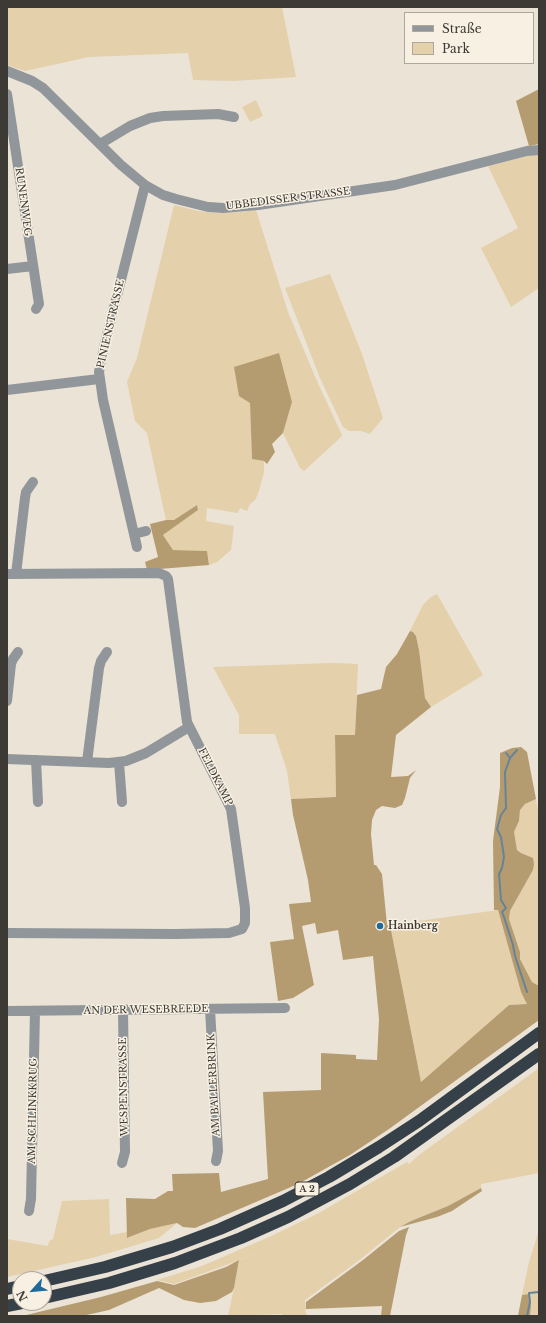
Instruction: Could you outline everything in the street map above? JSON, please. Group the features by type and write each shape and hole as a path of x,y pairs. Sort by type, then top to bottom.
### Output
{"highway":[{"name":"A 2","path":"52,1279 105,1267 172,1247 226,1227 283,1201 380,1147 539,1034"},
{"name":"A 2","path":"52,1296 109,1283 176,1263 241,1238 293,1214 345,1187 394,1157 539,1054"}],"street":[{"name":"UBBEDISSER STRASSE","path":"7,71 30,80 43,88 121,165 145,185 163,195 188,203 214,208 232,208 395,185 527,151 539,150"},
{"name":"RUNENWEG","path":"7,94 39,304 36,309"},
{"path":"100,144 130,126 150,118 163,116 218,114 234,117"},
{"name":"PINIENSTRASSE","path":"137,547 99,379 104,347 145,185"},
{"path":"7,269 33,266"},
{"path":"7,390 99,379"},
{"path":"12,574 26,492 33,482"},
{"path":"134,534 146,531"},
{"name":"FELDKAMP","path":"7,933 229,933 242,929 245,923 245,908 231,809 189,727 186,717 168,579 165,575 159,573 12,574"},
{"path":"7,700 11,664 18,652"},
{"path":"87,762 99,668 107,652"},
{"path":"7,759 87,762 119,762 132,760 189,727"},
{"path":"36,760 38,802"},
{"path":"119,762 122,802"},
{"name":"AN DER WESEBREEDE","path":"7,1011 286,1008"},
{"name":"AM BALLERBRINK","path":"210,1009 218,1151 216,1161"},
{"name":"WESPENSTRASSE","path":"122,1163 125,1152 123,1010"},
{"name":"AM SCHLINKKRUG","path":"29,1211 31,1199 35,1011"}],"green space":[{"path":"7,7 282,7 296,77 233,81 193,80 188,53 89,57 25,71 7,65"},
{"path":"256,100 263,116 250,122 242,107"},
{"path":"532,155 539,155 539,288 511,307 481,248 518,228 488,166"},
{"path":"174,205 198,211 216,213 256,210 288,312 316,379 342,435 304,471 300,468 283,433 292,402 250,403 252,459 264,461 264,472 258,494 255,500 250,504 247,511 240,508 238,513 207,508 206,521 234,526 231,550 217,562 209,565 207,551 173,550 163,535 198,510 197,505 174,520 166,520 147,433 135,421 127,382 137,358"},
{"path":"330,274 362,354 383,418 370,434 361,431 349,431 343,427 320,378 285,288"},
{"path":"437,594 483,675 431,707 425,698 416,636 410,631 423,605 431,597"},
{"path":"333,663 358,664 355,735 335,735 336,797 291,799 287,771 275,734 239,734 239,715 213,667"},
{"path":"536,799 539,817 539,986 532,982 520,959 520,952 509,919 510,911 533,870 529,856 517,850 514,832 519,821 520,810 525,804"},
{"path":"498,910 521,992 528,1004 509,1005 421,1082 390,925"},
{"path":"539,1068 539,1173 481,1184 481,1188 448,1206 400,1227 362,1258 305,1300 305,1312 308,1316 282,1316 282,1314 228,1316 239,1260 174,1284 157,1280 202,1266 269,1237 317,1214 407,1162 409,1164 419,1155"},
{"path":"109,1199 110,1235 127,1232 128,1238 150,1229 177,1223 159,1238 96,1257 34,1271 12,1271 12,1276 7,1277 7,1239 48,1246 49,1241 53,1239 62,1201"},
{"path":"539,1230 539,1316 530,1316 531,1306 529,1294 522,1295 529,1262"}],"shaded area":[{"path":"539,89 539,144 529,146 516,101"},
{"path":"279,353 292,402 283,433 272,444 275,452 267,464 264,461 252,459 250,403 239,396 234,367"},
{"path":"197,505 198,510 163,535 173,550 207,551 209,565 147,570 145,562 158,557 150,524 166,520 174,520"},
{"path":"410,631 416,636 425,698 431,707 396,735 391,777 408,776 416,770 410,778 402,805 395,808 382,806 376,810 372,820 371,834 374,865 376,865 382,874 387,925 390,925 421,1082 509,1005 527,1004 521,992 498,910 494,910 493,841 500,787 500,753 512,748 521,747 527,752 536,799 525,804 520,810 519,821 514,832 517,850 533,858 534,864 533,870 510,911 509,919 520,952 520,959 532,982 539,986 539,1020 389,1129 350,1155 298,1184 195,1228 183,1227 177,1223 150,1229 127,1238 126,1198 155,1199 168,1191 173,1191 172,1174 219,1173 221,1192 268,1179 263,1092 321,1090 321,1053 356,1055 356,1059 377,1060 379,1019 373,956 343,960 338,930 317,934 315,923 302,926 314,985 293,998 278,1001 270,942 294,939 289,904 311,902 308,880 293,815 291,799 336,797 335,735 355,735 357,695 381,689 386,667 397,654"},
{"path":"481,1188 482,1191 452,1211 437,1217 400,1227 448,1206"},
{"path":"409,1227 406,1235 390,1316 381,1316 382,1306 306,1309 306,1302 363,1260 399,1231"},
{"path":"239,1260 232,1292 216,1301 200,1303 184,1300 159,1288 109,1310 82,1316 22,1316 43,1311 52,1311 52,1309 157,1281 174,1285 226,1267"},
{"path":"529,1294 531,1306 530,1316 518,1316 522,1295"}],"waterway":[{"path":"517,750 510,758 505,772 506,808 501,815 497,829 501,837 504,857 499,874 501,900 506,908 502,912 527,992"},
{"path":"506,753 510,758"},
{"path":"527,1316 530,1302 529,1293 539,1292"}],"place":[{"name":"Hainberg","path":"380,926"}]}
